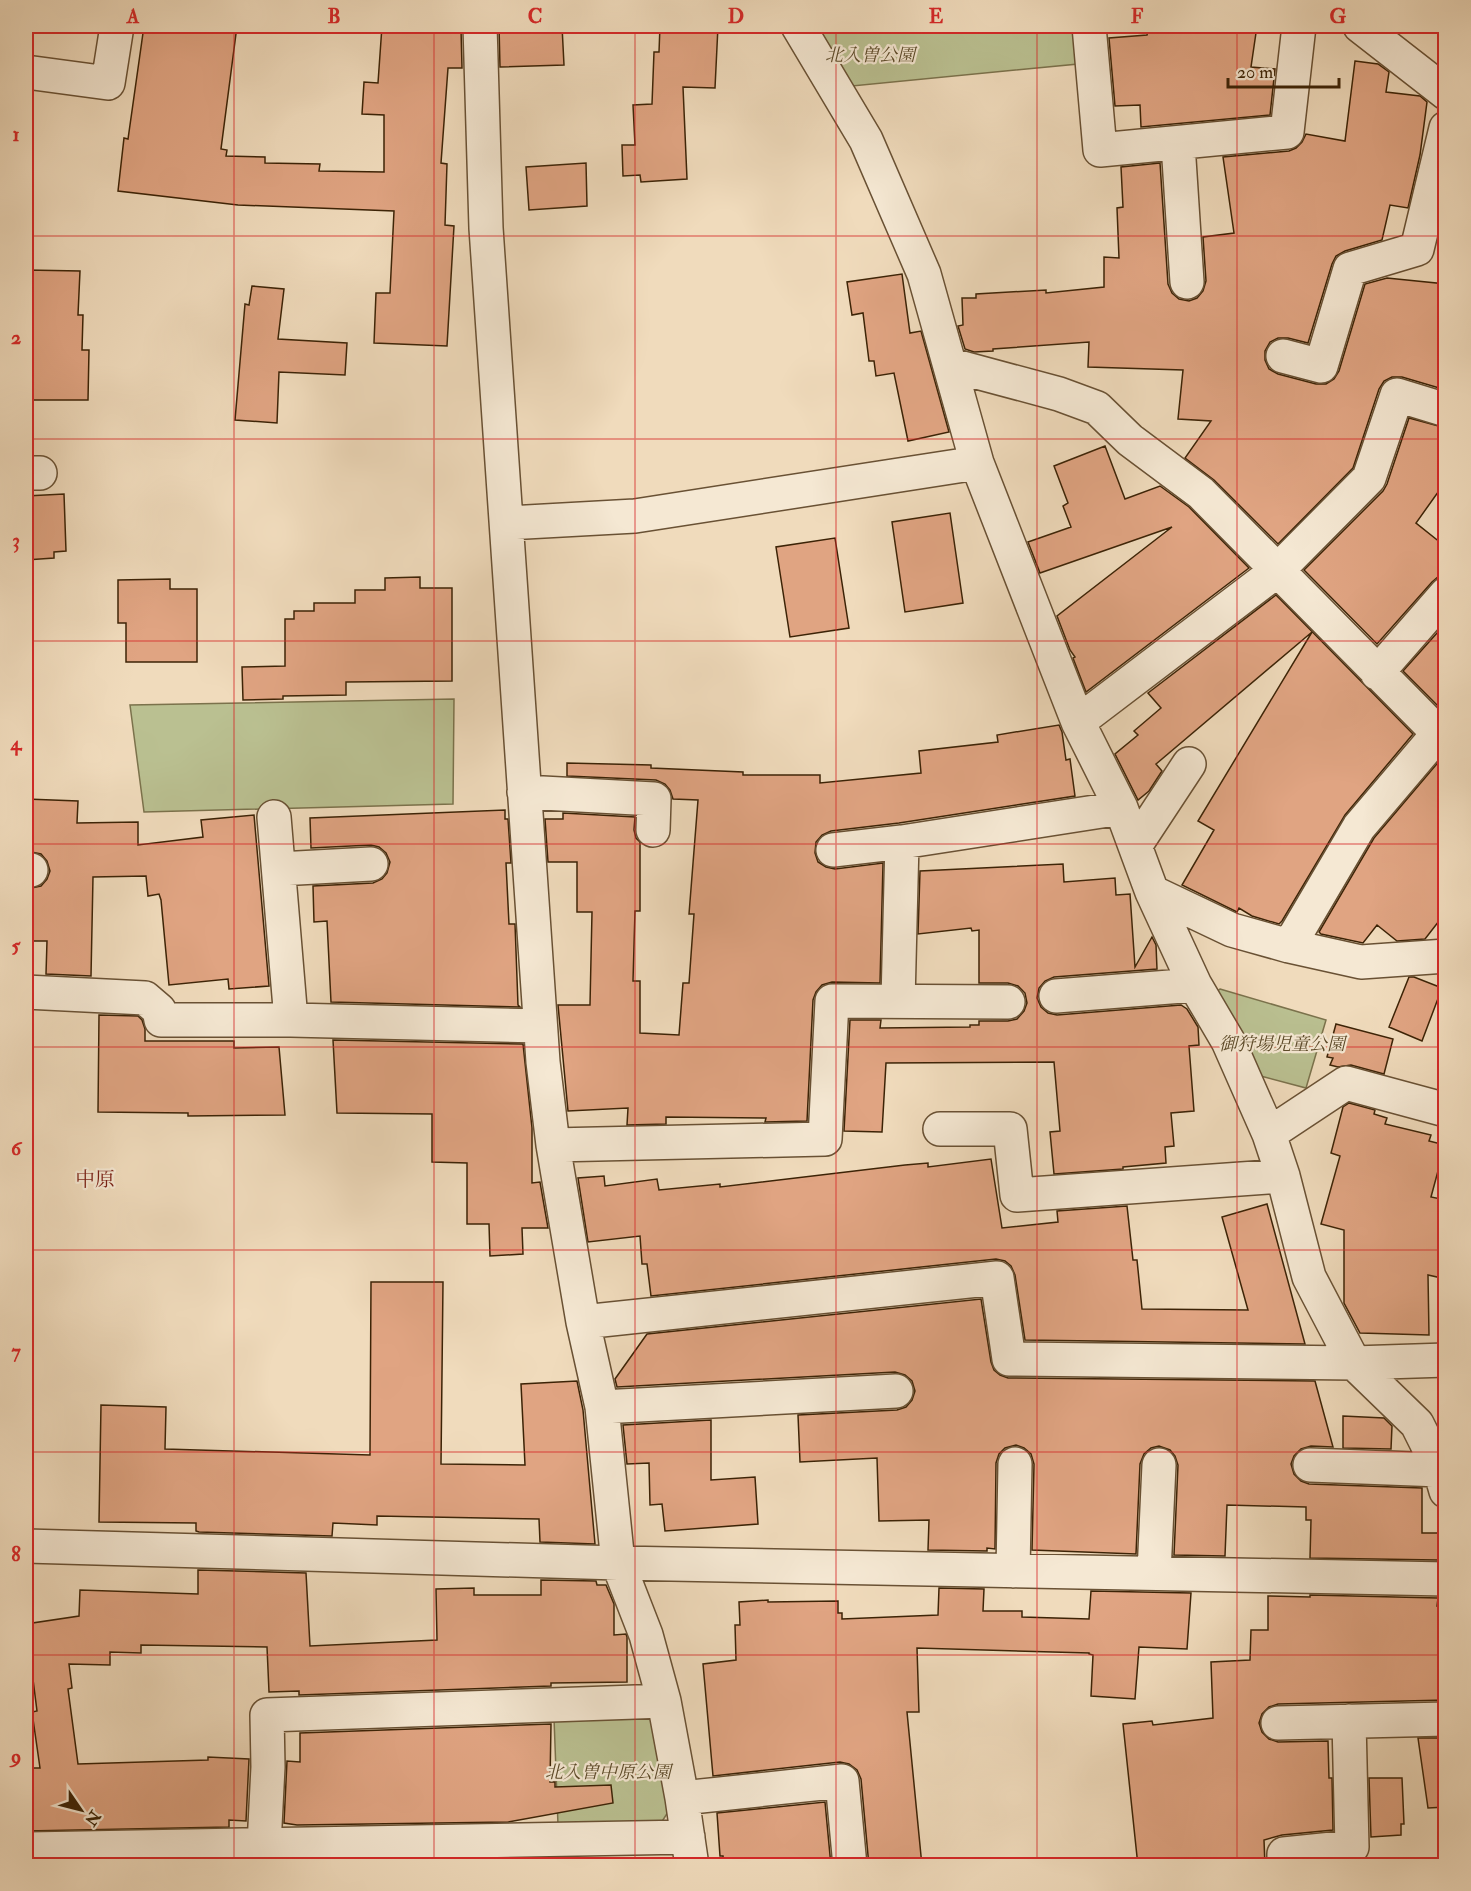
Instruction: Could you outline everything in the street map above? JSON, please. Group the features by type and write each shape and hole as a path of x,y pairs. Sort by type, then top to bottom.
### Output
{"street":[{"path":"26,72 108,82 117,26"},
{"path":"29,1866 29,1849 263,1855 690,1851 664,1701 646,1635 618,1563 603,1407 583,1322 554,1144 540,1026 486,228 480,26"},
{"path":"798,26 866,140 924,274 977,463 1078,722 1121,808 1152,892 1195,985 1228,1041 1269,1134 1283,1176 1309,1277 1354,1363 1417,1424 1443,1481"},
{"path":"1089,26 1100,150 1287,132 1299,26"},
{"path":"1360,26 1446,93"},
{"path":"1283,356 1321,366 1350,269 1418,249 1446,128"},
{"path":"1178,144 1187,282"},
{"path":"951,365 1059,394 1098,408 1130,440 1200,493 1442,738 1359,828 1289,946"},
{"path":"1078,722 1278,570 1369,478 1397,395 1446,410"},
{"path":"507,523 635,516 977,463"},
{"path":"1377,673 1446,594"},
{"path":"1135,846 1190,764"},
{"path":"524,792 654,799 653,830"},
{"path":"833,850 902,842 1121,808"},
{"path":"274,817 291,1020"},
{"path":"898,1001 902,842"},
{"path":"279,869 371,864"},
{"path":"1152,892 1232,930 1289,946 1361,962 1446,956"},
{"path":"1056,996 1195,985"},
{"path":"26,992 145,998 159,1010 161,1020 291,1020 540,1026"},
{"path":"554,1144 825,1139 832,1001 1008,1002"},
{"path":"1269,1134 1346,1083 1446,1110"},
{"path":"940,1129 1010,1129 1017,1195 1283,1176"},
{"path":"583,1322 997,1278 1009,1359 1354,1363 1446,1360"},
{"path":"603,1407 896,1391"},
{"path":"1013,1571 1016,1464"},
{"path":"1154,1573 1159,1465"},
{"path":"1311,1465 1443,1481"},
{"path":"26,1546 618,1563 1446,1579"},
{"path":"263,1855 268,1767 267,1715 664,1701"},
{"path":"1278,1723 1446,1719"},
{"path":"1284,1866 1284,1854 1352,1847 1349,1721"},
{"path":"682,1798 842,1781 850,1866"}],"green space":[{"name":"北入曽公園","path":"818,26 1074,26 1078,64 852,86"},
{"path":"454,699 453,804 144,812 130,705"},
{"name":"御狩場児童公園","path":"1220,989 1326,1020 1306,1088 1257,1075 1214,994"},
{"name":"北入曽中原公園","path":"650,1715 670,1809 661,1823 558,1825 554,1718"}],"building":[{"path":"144,26 237,26 221,149 227,150 226,156 265,157 265,163 320,164 319,171 384,172 384,115 362,114 364,82 378,83 382,26 461,29 462,68 448,68 441,163 447,164 445,225 454,226 447,346 374,343 376,293 390,293 394,211 238,205 118,191 124,138 128,139"},
{"path":"499,26 562,26 564,65 500,67"},
{"path":"660,26 718,26 715,88 683,87 687,179 641,182 640,175 623,176 622,145 635,145 633,105 652,104 654,52 659,52"},
{"path":"1149,26 1257,26 1251,67 1275,69 1270,115 1141,127 1140,105 1115,106 1109,38 1147,35"},
{"path":"1355,61 1378,64 1389,72 1386,92 1420,96 1427,102 1420,155 1408,208 1390,205 1382,240 1336,256 1308,343 1278,338 1270,342 1265,351 1265,360 1269,369 1278,374 1316,384 1326,384 1334,379 1339,371 1365,284 1387,278 1446,284 1446,390 1402,377 1392,377 1384,381 1379,389 1353,468 1278,544 1214,480 1185,458 1211,421 1178,419 1183,370 1088,367 1089,342 974,352 965,349 958,326 963,325 962,298 976,298 976,294 1046,290 1046,293 1104,287 1104,257 1119,258 1117,208 1123,207 1121,167 1160,163 1168,284 1172,293 1179,299 1189,301 1197,298 1203,291 1206,281 1203,237 1234,233 1223,157 1289,151 1302,142 1306,134 1345,141"},
{"path":"586,163 587,206 529,210 526,167"},
{"path":"26,270 80,271 78,315 83,315 82,350 89,350 88,400 26,400"},
{"path":"902,274 910,333 921,331 949,432 908,441 894,373 876,376 874,361 869,361 863,313 852,315 847,282"},
{"path":"252,286 284,289 278,339 347,343 345,375 279,372 277,423 235,420 245,304 249,305"},
{"path":"1409,418 1446,428 1446,481 1416,523 1446,547 1446,570 1432,582 1377,644 1304,570 1383,491"},
{"path":"1105,446 1125,499 1160,486 1189,507 1249,568 1086,692 1073,658 1075,657 1057,616 1172,527 1040,573 1028,542 1071,527 1063,506 1068,503 1054,466"},
{"path":"64,494 66,551 54,552 54,558 26,560 26,496"},
{"path":"950,513 963,603 905,612 892,522"},
{"path":"835,538 849,628 790,637 776,547"},
{"path":"420,577 420,588 452,588 452,681 346,682 346,695 283,696 283,699 243,700 242,667 285,666 285,619 294,619 294,611 314,611 314,603 355,603 355,590 385,590 385,578"},
{"path":"170,579 170,589 197,589 197,662 126,662 126,623 118,623 118,580"},
{"path":"1276,595 1413,734 1345,815 1279,924 1252,916 1239,908 1237,912 1182,885 1214,830 1198,821 1312,632 1156,764 1162,771 1149,791 1138,800 1115,754 1138,735 1134,731 1161,708 1148,693"},
{"path":"1437,633 1446,640 1446,714 1403,671"},
{"path":"1059,725 1066,760 1070,759 1075,796 831,831 822,835 816,842 815,853 818,862 826,867 835,869 883,863 880,983 832,982 822,985 816,992 813,1000 807,1121 765,1122 766,1118 666,1117 666,1124 627,1125 628,1108 568,1111 558,1005 590,1005 592,912 577,912 577,862 548,862 545,819 563,819 563,813 635,817 634,830 640,842 640,911 635,911 633,981 640,981 640,1033 679,1035 683,983 689,983 694,914 689,914 698,800 673,799 665,784 656,780 567,776 567,763 651,765 651,768 743,772 743,775 820,775 820,783 921,773 919,751 998,742 997,735"},
{"path":"1441,759 1446,759 1446,912 1425,939 1397,941 1377,925 1363,943 1321,934 1319,932 1374,838"},
{"path":"26,799 78,801 77,823 138,822 138,845 203,837 201,820 254,815 269,986 229,989 228,979 169,985 161,900 159,894 148,896 146,876 93,877 91,976 46,974 47,941 26,941 26,889 41,886 50,871 47,861 41,854 26,851"},
{"path":"505,810 505,819 508,819 511,863 506,863 509,924 515,924 518,1005 520,1007 331,1002 327,921 314,922 313,886 373,883 382,879 387,873 390,862 386,853 379,847 371,845 311,848 310,818"},
{"path":"1063,864 1064,882 1115,878 1116,895 1130,894 1135,967 1152,937 1156,945 1157,969 1054,977 1045,981 1039,988 1037,998 1041,1007 1048,1013 1057,1015 1181,1005 1187,1009 1198,1027 1199,1045 1189,1046 1194,1111 1171,1113 1174,1146 1165,1147 1166,1163 1054,1174 1050,1132 1060,1131 1054,1062 886,1063 882,1132 844,1131 850,1020 881,1020 880,1028 970,1027 970,1025 979,1025 979,1021 1017,1019 1027,1003 1025,993 1018,986 1008,983 979,983 979,930 972,931 971,928 918,934 920,871"},
{"path":"1409,977 1442,988 1422,1041 1389,1027"},
{"path":"99,1015 138,1016 145,1029 145,1041 234,1041 234,1048 279,1047 285,1115 188,1116 188,1113 98,1112"},
{"path":"1336,1024 1393,1039 1384,1074 1351,1065 1338,1067 1330,1065 1333,1058 1327,1057"},
{"path":"333,1040 523,1044 532,1128 532,1183 540,1182 548,1228 522,1228 523,1254 490,1256 489,1224 467,1224 467,1163 432,1162 432,1114 337,1113"},
{"path":"1349,1103 1375,1110 1374,1114 1387,1118 1385,1124 1431,1135 1429,1141 1445,1145 1431,1197 1446,1200 1446,1279 1428,1275 1429,1335 1360,1333 1344,1303 1344,1230 1321,1224 1340,1156 1331,1153 1343,1107"},
{"path":"991,1159 1002,1228 1058,1222 1057,1211 1127,1206 1133,1260 1137,1260 1142,1309 1248,1310 1222,1217 1267,1204 1305,1344 1025,1340 1015,1275 1011,1266 1005,1261 996,1259 651,1296 647,1264 642,1264 640,1236 588,1242 578,1178 604,1176 605,1186 657,1179 659,1190 720,1184 720,1187 905,1165 928,1163 928,1167"},
{"path":"371,1282 443,1282 441,1464 525,1465 521,1384 577,1381 583,1410 595,1544 540,1542 539,1519 377,1516 377,1525 333,1523 332,1536 199,1532 196,1531 196,1523 99,1522 101,1405 166,1407 165,1449 370,1455"},
{"path":"981,1299 991,1362 994,1370 1008,1378 1315,1381 1333,1447 1311,1446 1301,1449 1294,1456 1291,1464 1294,1474 1301,1481 1309,1484 1422,1488 1422,1533 1439,1533 1438,1560 1310,1558 1311,1520 1306,1520 1306,1507 1227,1505 1225,1556 1174,1555 1178,1465 1170,1450 1159,1446 1151,1448 1144,1454 1140,1464 1136,1554 1032,1550 1034,1464 1031,1454 1016,1445 1005,1448 999,1454 996,1463 995,1549 987,1548 987,1551 928,1550 929,1520 879,1521 877,1458 800,1462 798,1415 897,1410 906,1407 915,1391 912,1381 905,1375 895,1372 617,1387 615,1379 647,1334"},
{"path":"1343,1416 1384,1418 1392,1426 1391,1449 1343,1448"},
{"path":"711,1420 711,1480 755,1477 758,1524 665,1531 662,1504 650,1505 649,1463 627,1464 623,1425"},
{"path":"198,1570 306,1573 310,1646 437,1640 436,1589 474,1588 474,1595 541,1595 541,1580 596,1581 597,1585 606,1585 614,1604 614,1635 626,1634 627,1637 627,1682 551,1683 551,1686 299,1695 299,1691 269,1692 267,1647 141,1645 141,1653 110,1652 110,1665 69,1664 72,1688 68,1689 78,1764 208,1760 208,1757 249,1759 246,1821 229,1820 229,1827 26,1831 26,1768 40,1768 32,1712 37,1711 26,1624 79,1616 80,1590 198,1594"},
{"path":"939,1588 984,1589 983,1611 1022,1611 1022,1617 1089,1619 1091,1591 1191,1593 1187,1649 1139,1647 1135,1699 1091,1696 1093,1655 1089,1653 917,1648 919,1712 907,1712 922,1866 869,1866 861,1779 857,1770 849,1764 840,1762 713,1776 703,1664 736,1660 735,1625 740,1625 739,1602 838,1601 838,1613 842,1613 842,1619 938,1615"},
{"path":"1310,1595 1438,1598 1437,1606 1446,1607 1446,1700 1278,1704 1269,1707 1262,1714 1259,1723 1262,1732 1269,1739 1278,1742 1328,1741 1329,1778 1332,1778 1333,1830 1282,1835 1264,1840 1265,1866 1138,1866 1123,1724 1152,1721 1153,1725 1213,1718 1211,1662 1250,1660 1251,1630 1268,1630 1268,1596 1310,1597"},
{"path":"551,1724 550,1782 555,1782 555,1787 611,1785 613,1803 508,1822 297,1825 284,1823 287,1761 300,1762 300,1733"},
{"path":"1418,1738 1446,1738 1446,1807 1428,1808"},
{"path":"1369,1778 1402,1778 1404,1824 1401,1824 1401,1835 1371,1837"},
{"path":"825,1802 831,1866 724,1866 723,1856 720,1856 717,1813"},
{"path":"440,1860 441,1866 298,1866 298,1863"}],"district":[{"name":"中原","path":"95,1179"}]}
